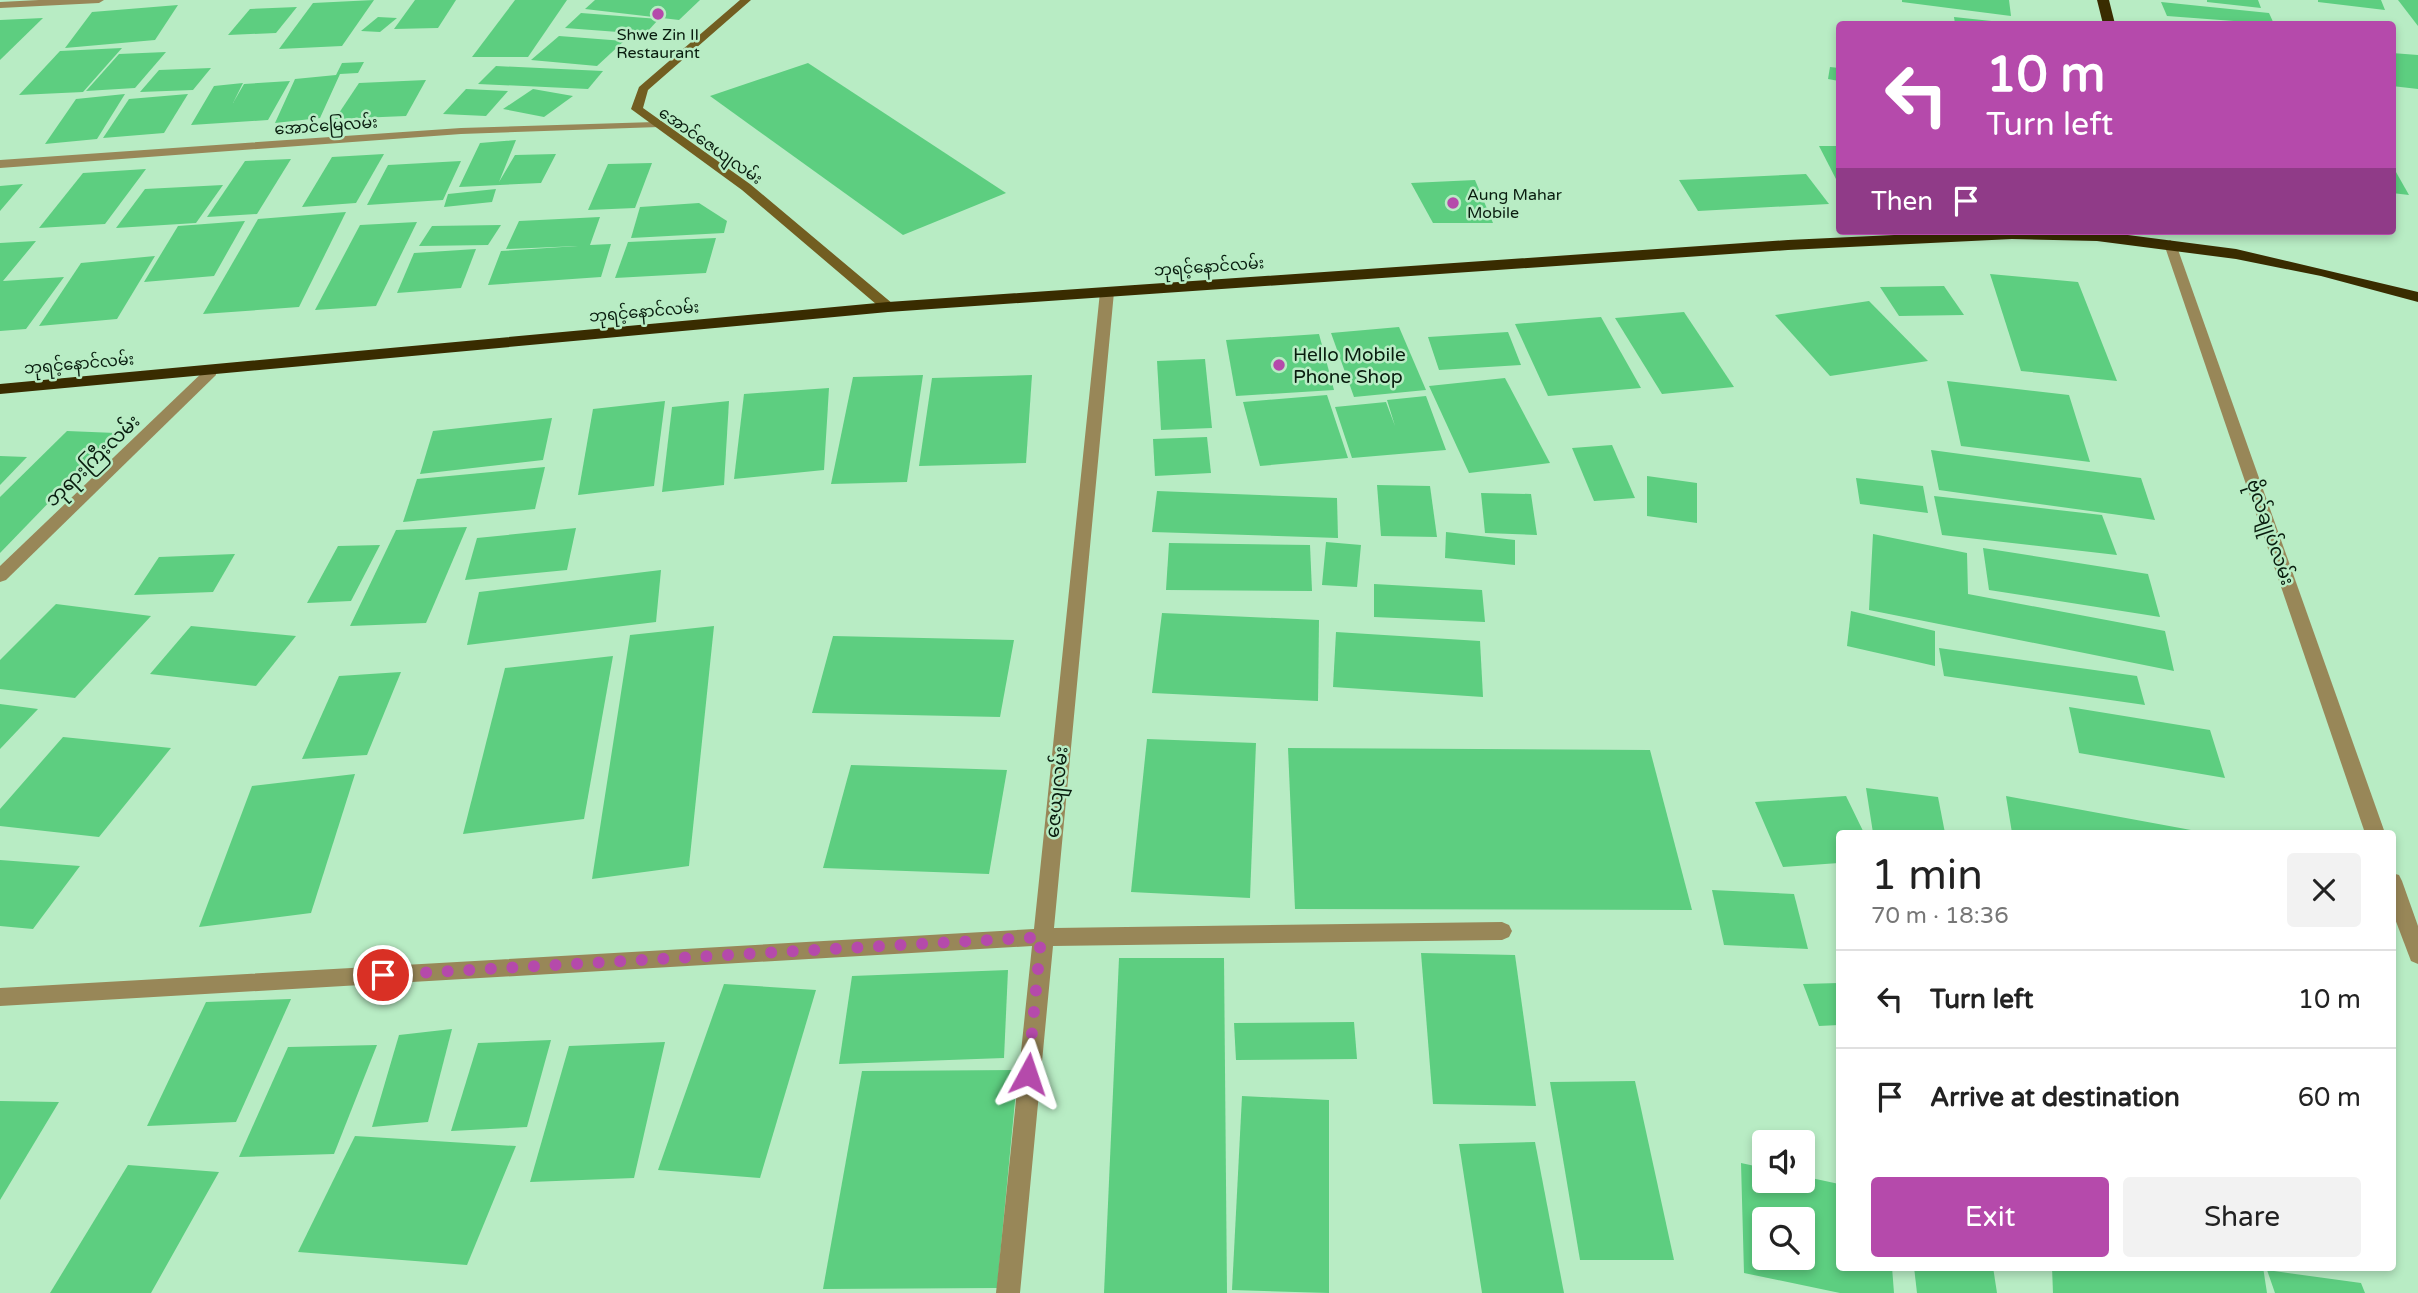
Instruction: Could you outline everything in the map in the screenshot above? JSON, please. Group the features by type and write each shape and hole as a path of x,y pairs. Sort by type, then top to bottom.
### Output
{"highway":[{"path":"2103,0 2108,21"},
{"name":"ဘုရင့်နောင်လမ်း","path":"0,389 211,372 888,307 1788,245 1992,235"},
{"name":"ဘုရင့်နောင်လမ်း","path":"2054,235 2168,238 2323,272 2418,297"}],"street":[{"path":"0,5 99,0"},
{"name":"အောင်ဇေယျလမ်း","path":"746,0 643,89 637,110 746,187 888,307"},
{"name":"အောင်မြေလမ်း","path":"0,164 461,131 656,125"},
{"name":"ဗိုလ်ချုပ်လမ်း","path":"2168,238 2374,830"},
{"name":"ဇေယျလမ်း","path":"1008,1293 1041,937 1107,292"},
{"name":"ဘုရားကြီးလမ်း","path":"0,576 211,372"},
{"path":"2396,892 2418,955"},
{"path":"0,997 1041,937 1502,931"}],"building":[{"path":"374,0 342,46 279,49 313,3"},
{"path":"415,0 456,0 438,28 394,29"},
{"path":"515,0 567,0 528,57 472,57"},
{"name":"Shwe Zin II Restaurant","path":"595,0 700,0 679,20 585,9"},
{"path":"2009,0 2011,16 1902,2"},
{"path":"2258,0 2261,8 2207,2"},
{"path":"2381,0 2385,10 2318,2"},
{"path":"2398,0 2418,0 2418,26"},
{"path":"2161,2 2269,13 2273,21 2234,21 2167,16"},
{"path":"178,5 155,40 65,48 92,12"},
{"path":"297,7 276,33 228,35 250,9"},
{"path":"581,13 659,19 645,34 565,28"},
{"path":"378,17 397,18 380,32 361,31"},
{"path":"1954,17 1991,21 1955,21"},
{"path":"43,18 0,60 0,20"},
{"path":"559,36 624,41 597,66 531,60"},
{"path":"122,48 83,92 19,95 60,51"},
{"path":"166,52 135,88 86,91 119,54"},
{"path":"2396,53 2418,55 2418,89 2396,86"},
{"path":"364,62 358,73 340,74 320,118 275,123 295,79 336,75 342,63"},
{"path":"808,63 1006,193 903,235 710,96"},
{"path":"496,66 603,71 588,89 478,84"},
{"path":"1830,67 1836,68 1836,80 1828,79"},
{"path":"211,68 193,90 140,92 159,70"},
{"path":"426,80 406,116 335,119 359,83"},
{"path":"290,81 268,120 191,125 214,86 243,83 233,103 244,84"},
{"path":"466,89 508,91 486,116 443,114"},
{"path":"533,89 573,96 544,117 503,109"},
{"path":"125,94 97,139 45,144 76,99"},
{"path":"188,94 164,133 103,138 129,99"},
{"path":"516,140 499,182 515,155 556,154 541,183 459,187 480,143"},
{"path":"1819,146 1836,146 1836,179"},
{"path":"384,154 356,203 302,207 332,157"},
{"path":"291,159 257,214 207,217 245,161"},
{"path":"461,161 443,200 367,205 388,165"},
{"path":"652,163 635,208 588,210 608,164"},
{"path":"146,169 105,224 39,228 83,173"},
{"path":"2396,172 2409,195 2396,193"},
{"path":"1806,174 1829,204 1698,211 1679,180"},
{"name":"Aung Mahar Mobile","path":"1475,180 1493,223 1433,223 1411,183"},
{"path":"23,184 0,211 0,186"},
{"path":"223,185 196,223 116,228 145,189"},
{"path":"496,189 492,202 444,207 448,194"},
{"path":"699,203 727,221 724,233 631,238 640,207"},
{"path":"346,212 299,307 203,314 258,219"},
{"path":"600,217 590,245 611,244 601,277 488,285 501,251 578,246 506,249 519,221"},
{"path":"245,221 214,276 144,282 178,226"},
{"path":"417,222 376,306 315,310 360,225"},
{"path":"501,225 488,245 419,246 432,226"},
{"path":"716,238 706,273 615,278 628,242"},
{"path":"36,241 3,281 64,277 26,329 0,331 0,243"},
{"path":"476,249 461,288 397,293 414,253"},
{"path":"155,256 117,319 39,326 81,263"},
{"path":"1990,274 2078,282 2117,381 2021,371"},
{"path":"1944,286 1964,315 1899,316 1880,287"},
{"path":"1869,301 1928,361 1830,376 1775,315"},
{"path":"1684,312 1734,387 1662,394 1615,318"},
{"path":"1601,317 1641,388 1548,396 1515,324"},
{"path":"1399,327 1426,390 1354,397 1331,333"},
{"path":"1508,332 1521,365 1439,370 1428,337"},
{"name":"Hello Mobile Phone Shop","path":"1319,334 1334,390 1236,396 1226,340"},
{"path":"1205,359 1212,428 1161,430 1157,361"},
{"path":"923,375 907,482 831,484 853,377"},
{"path":"1032,375 1026,463 919,466 932,378"},
{"path":"1505,378 1550,463 1469,473 1429,386"},
{"path":"1947,381 2069,395 2090,462 1961,446"},
{"path":"829,388 824,470 734,479 744,394"},
{"path":"1327,395 1348,458 1260,466 1243,402"},
{"path":"1426,396 1446,450 1352,458 1335,407 1386,402 1395,426 1387,400"},
{"path":"665,401 654,486 578,495 593,409"},
{"path":"729,401 724,485 662,492 672,407"},
{"path":"552,418 543,460 420,474 433,431"},
{"path":"67,431 116,433 0,553 0,497"},
{"path":"1207,437 1211,473 1155,476 1153,439"},
{"path":"1612,445 1635,498 1594,501 1572,448"},
{"path":"1931,450 2141,478 2155,520 1939,490"},
{"path":"0,456 27,457 0,485"},
{"path":"545,467 535,509 403,522 417,479"},
{"path":"1647,476 1697,483 1697,523 1647,516"},
{"path":"1856,478 1923,486 1928,513 1860,504"},
{"path":"1377,485 1430,486 1437,537 1381,536"},
{"path":"1157,491 1337,498 1338,538 1152,532"},
{"path":"1481,493 1531,494 1537,535 1485,533"},
{"path":"1934,496 2102,515 2117,555 1942,535"},
{"path":"467,527 426,623 350,626 396,530"},
{"path":"576,528 567,570 465,580 477,538"},
{"path":"1446,532 1515,540 1515,565 1445,558"},
{"path":"1873,534 1967,553 1968,594 2165,631 2174,671 1869,610"},
{"path":"1326,542 1361,545 1357,587 1322,585"},
{"path":"1169,543 1310,545 1312,591 1166,590"},
{"path":"380,545 351,601 307,603 338,546"},
{"path":"1983,548 2148,574 2160,617 1989,590"},
{"path":"235,554 213,592 134,595 159,557"},
{"path":"661,570 656,622 467,645 479,592"},
{"path":"1374,584 1482,590 1485,622 1374,617"},
{"path":"56,604 151,616 75,698 0,689 0,660"},
{"path":"1851,611 1935,631 1935,666 1847,646"},
{"path":"1162,613 1319,620 1318,701 1152,693"},
{"path":"191,626 296,636 256,686 150,674"},
{"path":"714,626 689,866 592,879 630,635"},
{"path":"1336,632 1480,641 1483,697 1333,687"},
{"path":"833,636 1014,640 1000,717 812,713"},
{"path":"1939,648 2137,676 2145,705 1944,676"},
{"path":"613,656 584,819 463,834 505,668"},
{"path":"401,672 367,755 302,759 339,676"},
{"path":"0,704 38,709 0,749"},
{"path":"2069,707 2210,730 2225,778 2079,753"},
{"path":"63,737 171,748 99,837 0,826 0,809"},
{"path":"1147,739 1256,743 1250,898 1131,892"},
{"path":"1288,748 1650,750 1692,910 1295,909"},
{"path":"851,765 1007,770 989,874 823,868"},
{"path":"355,774 311,913 199,927 252,786"},
{"path":"1866,788 1938,797 1944,830 1873,830"},
{"path":"1846,796 1863,830 1836,830 1836,863 1783,867 1755,802"},
{"path":"2006,796 2191,830 2012,830"},
{"path":"0,860 80,866 33,929 0,926"},
{"path":"1712,890 1794,894 1808,949 1724,945"},
{"path":"1421,953 1515,955 1536,1106 1433,1104"},
{"path":"1119,958 1224,958 1227,1293 1104,1293"},
{"path":"1008,970 1004,1058 839,1064 852,976"},
{"path":"1836,983 1836,1025 1819,1026 1803,984"},
{"path":"724,984 816,990 760,1178 658,1170"},
{"path":"291,999 236,1122 147,1126 206,1002"},
{"path":"1354,1022 1357,1059 1236,1060 1234,1023"},
{"path":"452,1029 428,1122 372,1127 399,1035"},
{"path":"551,1040 527,1127 451,1131 478,1043"},
{"path":"665,1042 634,1178 530,1182 569,1046"},
{"path":"377,1045 334,1154 239,1157 288,1047"},
{"path":"1018,1070 997,1288 823,1289 862,1071"},
{"path":"1635,1081 1674,1260 1580,1260 1550,1082"},
{"path":"1242,1096 1329,1100 1329,1293 1232,1290"},
{"path":"0,1101 59,1102 0,1200"},
{"path":"355,1136 516,1146 467,1265 298,1252"},
{"path":"1535,1142 1564,1293 1482,1293 1459,1144"},
{"path":"1741,1163 1752,1165 1752,1193 1815,1193 1815,1179 1836,1183 1836,1271 1892,1271 1894,1293 1840,1293 1744,1273"},
{"path":"128,1165 219,1172 151,1293 50,1293"},
{"path":"1914,1271 1994,1271 1997,1293 1917,1293"},
{"path":"2052,1271 2264,1271 2267,1293 2053,1293"},
{"path":"2267,1271 2361,1283 2365,1293 2275,1293"}],"place":[{"name":"Shwe Zin II Restaurant","path":"658,14"},
{"name":"Aung Mahar Mobile","path":"1453,203"},
{"name":"Hello Mobile Phone Shop","path":"1279,365"}],"route":[{"path":"383,975 1041,937 1028,1074"}]}
